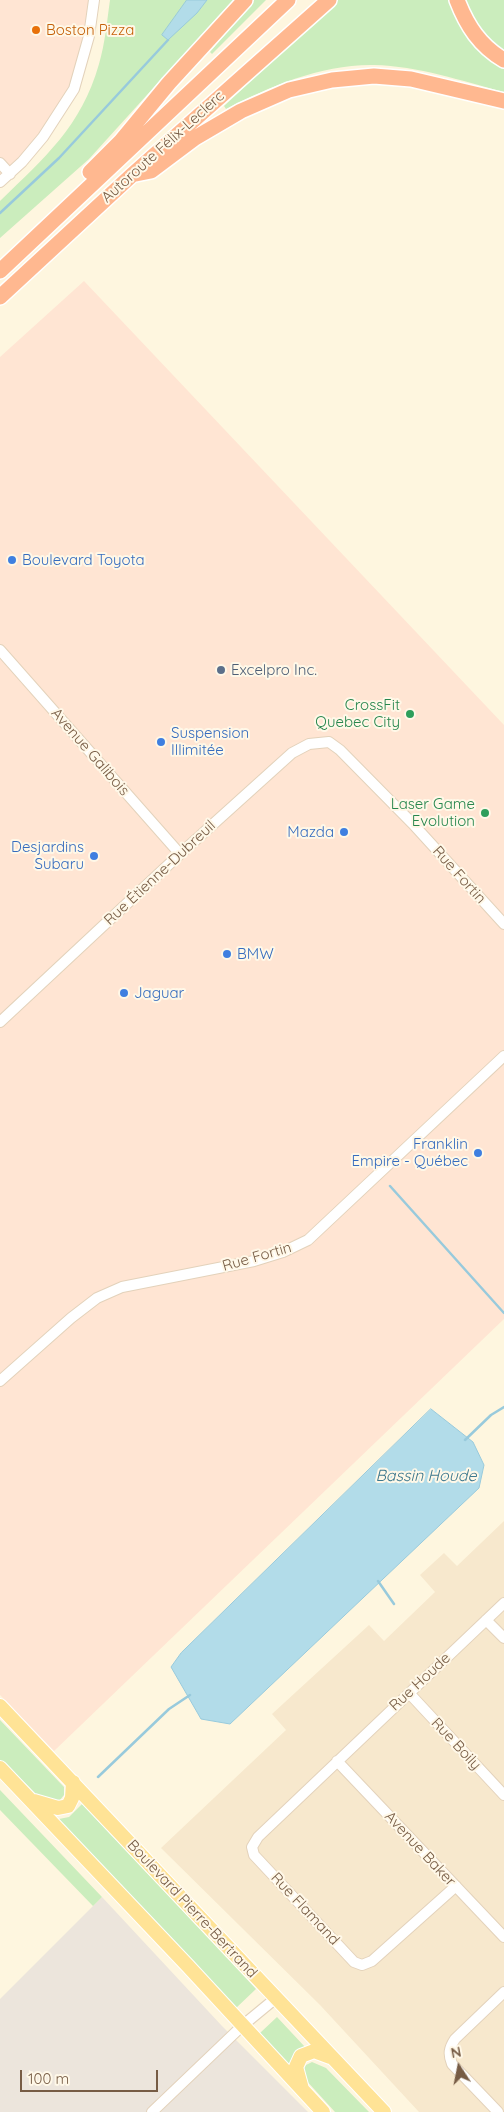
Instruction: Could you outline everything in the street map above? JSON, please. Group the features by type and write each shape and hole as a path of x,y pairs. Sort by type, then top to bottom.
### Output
{"highway":[{"path":"0,260 121,141 169,83 245,0"},
{"name":"Autoroute Félix-Leclerc","path":"0,271 288,0"},
{"name":"Autoroute Félix-Leclerc","path":"0,297 132,175 329,0"},
{"path":"457,0 466,22 478,40 504,60"},
{"path":"132,175 151,171 196,138 241,111 289,90 332,80 374,76 411,79 448,86 504,101"}],"main road":[{"name":"Boulevard Pierre-Bertrand","path":"0,1706 384,2112"},
{"path":"0,1768 323,2112"},
{"path":"31,1800 48,1807 64,1808 69,1805 72,1798 73,1782"},
{"path":"302,2090 296,2067 302,2056 312,2051 318,2051 335,2060"}],"street":[{"path":"0,182 10,174 43,137 74,89 89,36 94,0"},
{"path":"0,163 10,174"},
{"name":"Avenue Galibois","path":"0,650 180,854"},
{"name":"Rue Étienne-Dubreuil","path":"0,1022 180,854 292,753 309,744 329,742"},
{"name":"Rue Fortin","path":"329,742 340,750 413,824 504,924"},
{"name":"Rue Fortin","path":"0,1381 71,1318 97,1298 122,1287 254,1261 283,1252 308,1240 504,1056"},
{"name":"Rue Houde","path":"337,1761 504,1603"},
{"path":"486,1620 504,1638"},
{"name":"Rue Boily","path":"409,1693 504,1795"},
{"name":"Avenue Baker","path":"337,1761 504,1937"},
{"name":"Rue Flamand","path":"337,1761 258,1837 252,1848 254,1855 354,1962 362,1965 372,1961 456,1886"},
{"path":"498,2112 452,2064 449,2048 455,2039 504,1992"},
{"path":"152,2112 242,2026 276,1998"}],"shaded area":[{"path":"0,0 94,0 74,89 0,186"},
{"path":"84,281 504,725 504,1319 54,1751 0,1695 0,357"},
{"path":"504,1521 504,2112 419,2112 320,2005 161,1848 286,1730 272,1714 369,1625 384,1641 435,1592 420,1575 444,1553 457,1566"},
{"path":"102,1897 222,2026 308,2112 0,2112 0,1999"}],"green space":[{"path":"110,0 233,0 89,159 0,238 0,201 60,140 82,106 91,86 103,49"},
{"path":"254,0 266,0 212,54 210,52"},
{"path":"338,0 449,0 458,22 470,40 485,56 504,69 504,92 407,68 374,65 355,66 335,68 297,78 261,92 226,109 224,106"},
{"path":"464,0 504,0 504,52 480,29"},
{"path":"0,1720 64,1787 64,1795 60,1800 52,1804 44,1802 16,1774 0,1762"},
{"path":"0,1790 102,1897 93,1906 0,1810"},
{"path":"82,1804 256,1989 235,2009 58,1821 59,1819 69,1817"},
{"path":"277,2017 305,2047 304,2050 292,2058 291,2067 260,2033"},
{"path":"312,2062 326,2068 369,2112 335,2112 304,2078 303,2071 306,2065"}],"water":[{"path":"187,0 207,0 197,13 168,40 162,35"},
{"name":"Bassin Houde","path":"431,1409 473,1442 484,1465 479,1488 230,1724 201,1719 171,1667 181,1653"}],"waterway":[{"path":"0,213 59,158 168,40"},
{"path":"390,1186 504,1313"},
{"path":"465,1440 491,1415 504,1407"},
{"path":"378,1581 394,1604"},
{"path":"98,1777 169,1709 190,1695"}],"place":[{"name":"Boston Pizza","path":"36,30"},
{"name":"Boulevard Toyota","path":"12,560"},
{"name":"Excelpro Inc.","path":"221,670"},
{"name":"CrossFit Quebec City","path":"410,714"},
{"name":"Suspension Illimitée","path":"161,742"},
{"name":"Laser Game Evolution","path":"485,813"},
{"name":"Mazda","path":"344,832"},
{"name":"Desjardins Subaru","path":"94,856"},
{"name":"BMW","path":"227,954"},
{"name":"Jaguar","path":"124,993"},
{"name":"Franklin Empire - Québec","path":"478,1153"}]}
